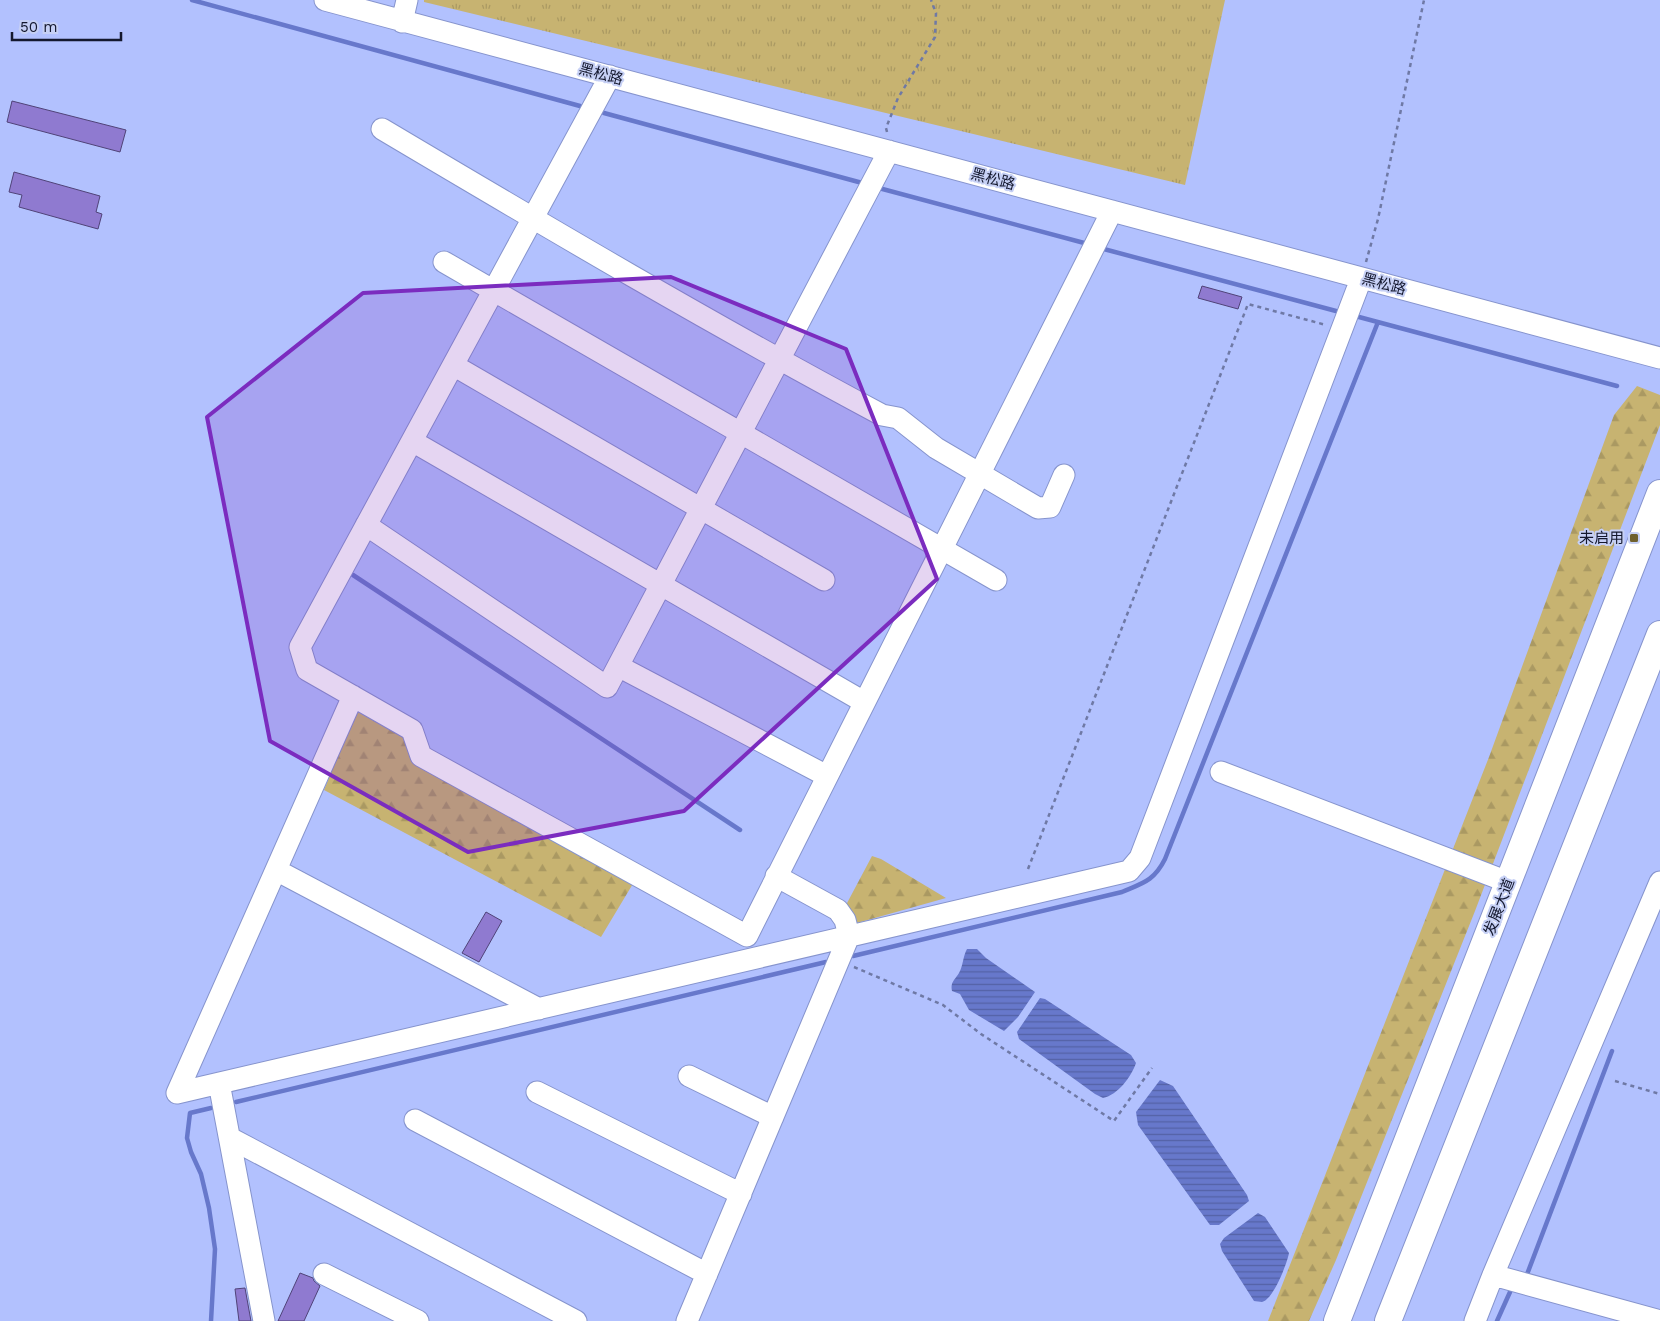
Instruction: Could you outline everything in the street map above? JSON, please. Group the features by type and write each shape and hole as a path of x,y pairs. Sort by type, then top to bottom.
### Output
{"main road":[{"name":"发展大道","path":"1337,1321 1660,493"},
{"path":"1388,1321 1660,634"}],"street":[{"name":"黑松路","path":"325,0 1660,358"},
{"path":"402,22 407,0"},
{"path":"610,76 300,647 307,670 412,730 421,756 747,936 1112,211"},
{"path":"382,129 533,219 779,360 882,415 898,418 936,448 1038,508 1050,506 1064,475"},
{"path":"366,525 607,687 889,151"},
{"path":"444,262 996,580"},
{"path":"353,696 177,1093 1129,871 1140,858 1361,279"},
{"path":"453,366 824,580"},
{"path":"412,441 864,702"},
{"path":"618,666 827,776"},
{"path":"1221,772 1508,882"},
{"path":"276,870 539,1009"},
{"path":"687,1321 849,936 845,920 838,910 776,876"},
{"path":"1476,1321 1493,1276 1660,882"},
{"path":"689,1076 773,1117"},
{"path":"219,1083 264,1321"},
{"path":"537,1092 741,1194"},
{"path":"415,1120 707,1274"},
{"path":"230,1138 576,1321"},
{"path":"324,1274 418,1321"},
{"path":"1493,1276 1660,1321"}],"path":[{"path":"889,151 886,128 895,105 935,37 936,13 931,0"},
{"path":"1361,279 1378,219 1424,0"},
{"path":"1028,869 1248,304 1342,329"},
{"path":"839,961 943,1005 981,1034 1114,1121 1152,1068"},
{"path":"1615,1081 1660,1094"}],"highlighted area":[{"path":"671,277 846,349 937,579 684,811 468,852 270,741 207,417 363,293"}],"green space":[{"path":"424,0 1225,0 1185,185 424,2"},
{"path":"1637,386 1660,395 1660,425 1475,911 1336,1260 1309,1321 1268,1321 1489,757 1614,415"},
{"path":"356,711 403,737 417,763 634,882 601,937 324,790"},
{"path":"872,856 881,859 946,898 857,923 855,916 846,905"}],"water":[{"path":"967,949 977,949 986,958 1035,992 1018,1017 1004,1031 969,1010 960,994 952,991 952,983 960,970"},
{"path":"1040,998 1045,999 1131,1055 1136,1063 1131,1074 1119,1089 1103,1098 1095,1094 1019,1039 1017,1032"},
{"path":"1160,1080 1173,1086 1247,1195 1249,1201 1219,1225 1210,1225 1138,1125 1136,1112"},
{"path":"1258,1213 1265,1217 1289,1253 1275,1289 1262,1302 1254,1301 1222,1251 1220,1244 1224,1238"}],"building":[{"path":"12,101 126,130 120,152 7,122"},
{"path":"14,172 100,196 96,212 102,214 98,229 19,207 22,195 9,192"},
{"path":"1202,286 1242,297 1238,309 1198,298"},
{"path":"486,912 502,921 479,962 462,953"},
{"path":"300,1273 313,1278 320,1286 304,1321 278,1321"},
{"path":"245,1288 251,1321 239,1321 235,1289"}],"waterway":[{"path":"192,0 580,106"},
{"path":"604,113 866,184"},
{"path":"875,187 1088,244"},
{"path":"1100,248 1336,311"},
{"path":"1359,317 1617,386"},
{"path":"853,956 1122,892 1147,880 1157,872 1165,859 1378,322"},
{"path":"353,575 740,830"},
{"path":"236,1102 826,962"},
{"path":"1526,1277 1612,1051"},
{"path":"211,1108 190,1113 187,1138 201,1174 209,1208 215,1249 211,1321"},
{"path":"1497,1321 1510,1292"}],"place":[{"name":"未启用","path":"1634,538"}]}
